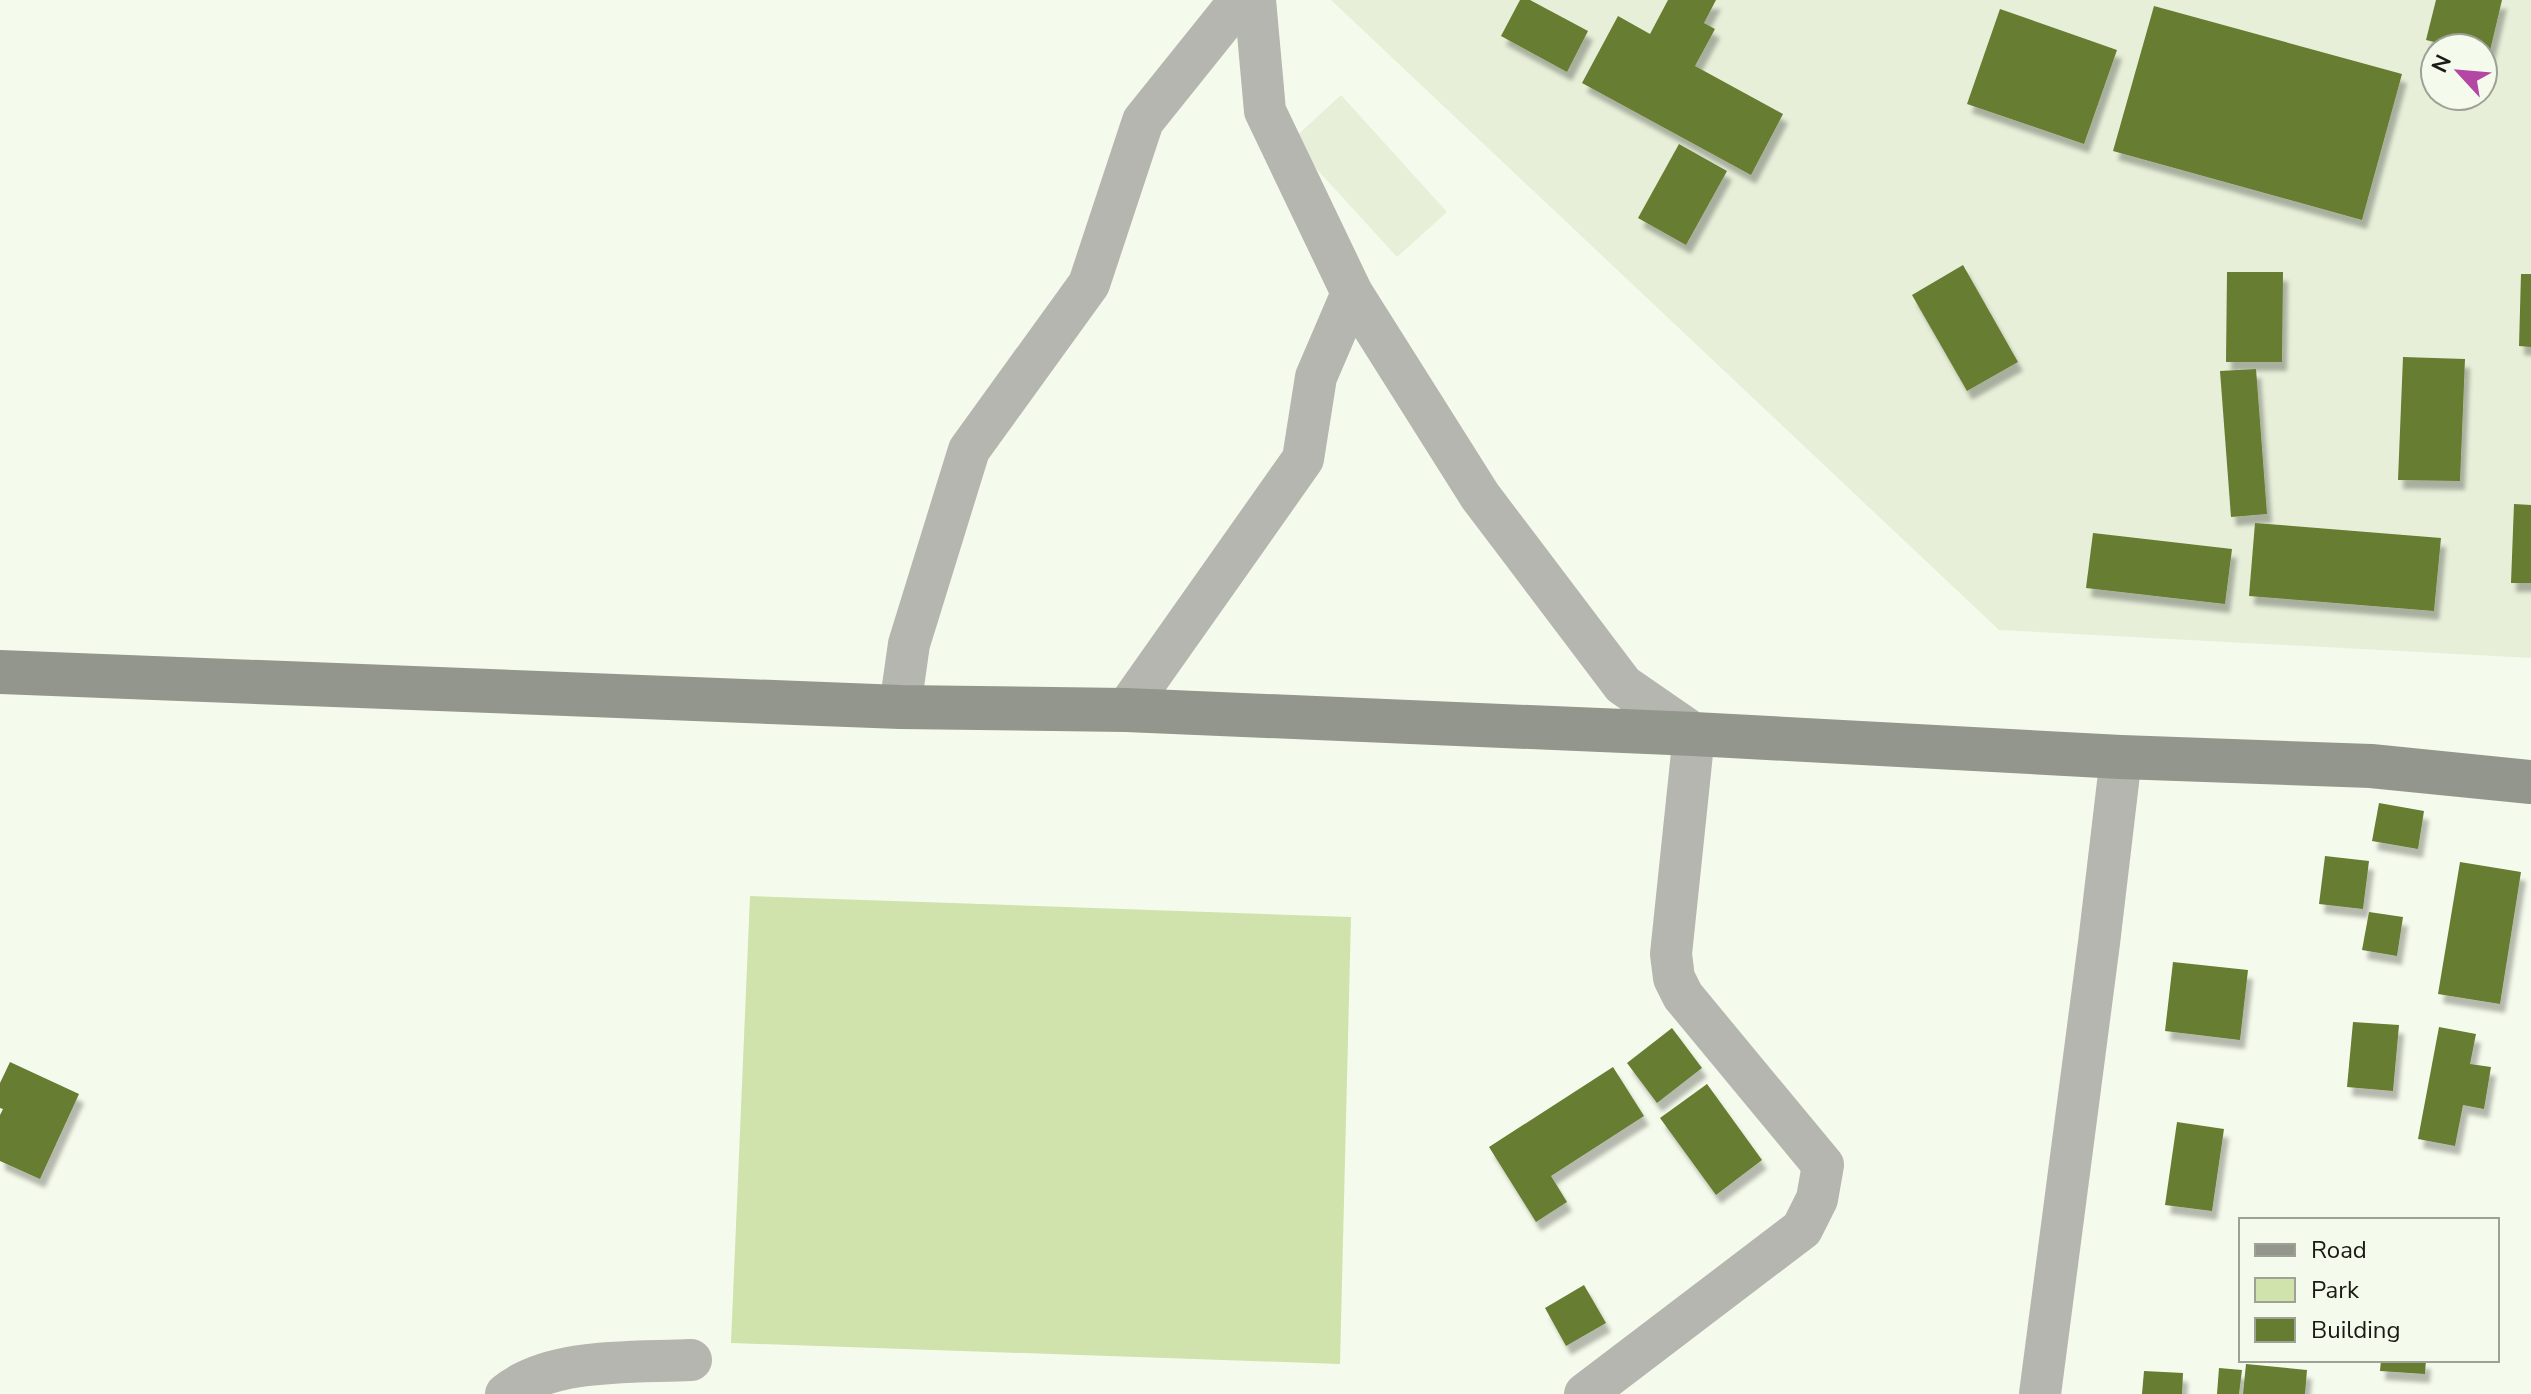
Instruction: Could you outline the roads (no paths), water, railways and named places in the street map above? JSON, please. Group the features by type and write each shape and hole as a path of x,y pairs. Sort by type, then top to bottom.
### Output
{"street":[{"path":"900,707 909,644 969,450 1089,284 1143,121 1240,0"},
{"path":"1255,0 1265,111 1352,293 1480,496 1623,685 1694,734"},
{"path":"1126,710 1303,459 1316,377 1352,293"},
{"path":"0,672 900,707 1126,710 1694,734 2121,757 2371,766 2531,782"},
{"path":"1585,1394 1802,1229 1817,1199 1823,1165 1683,996 1674,978 1671,954 1694,734"},
{"path":"2040,1394 2121,757"},
{"path":"506,1394 522,1381 567,1368 691,1360"}]}
